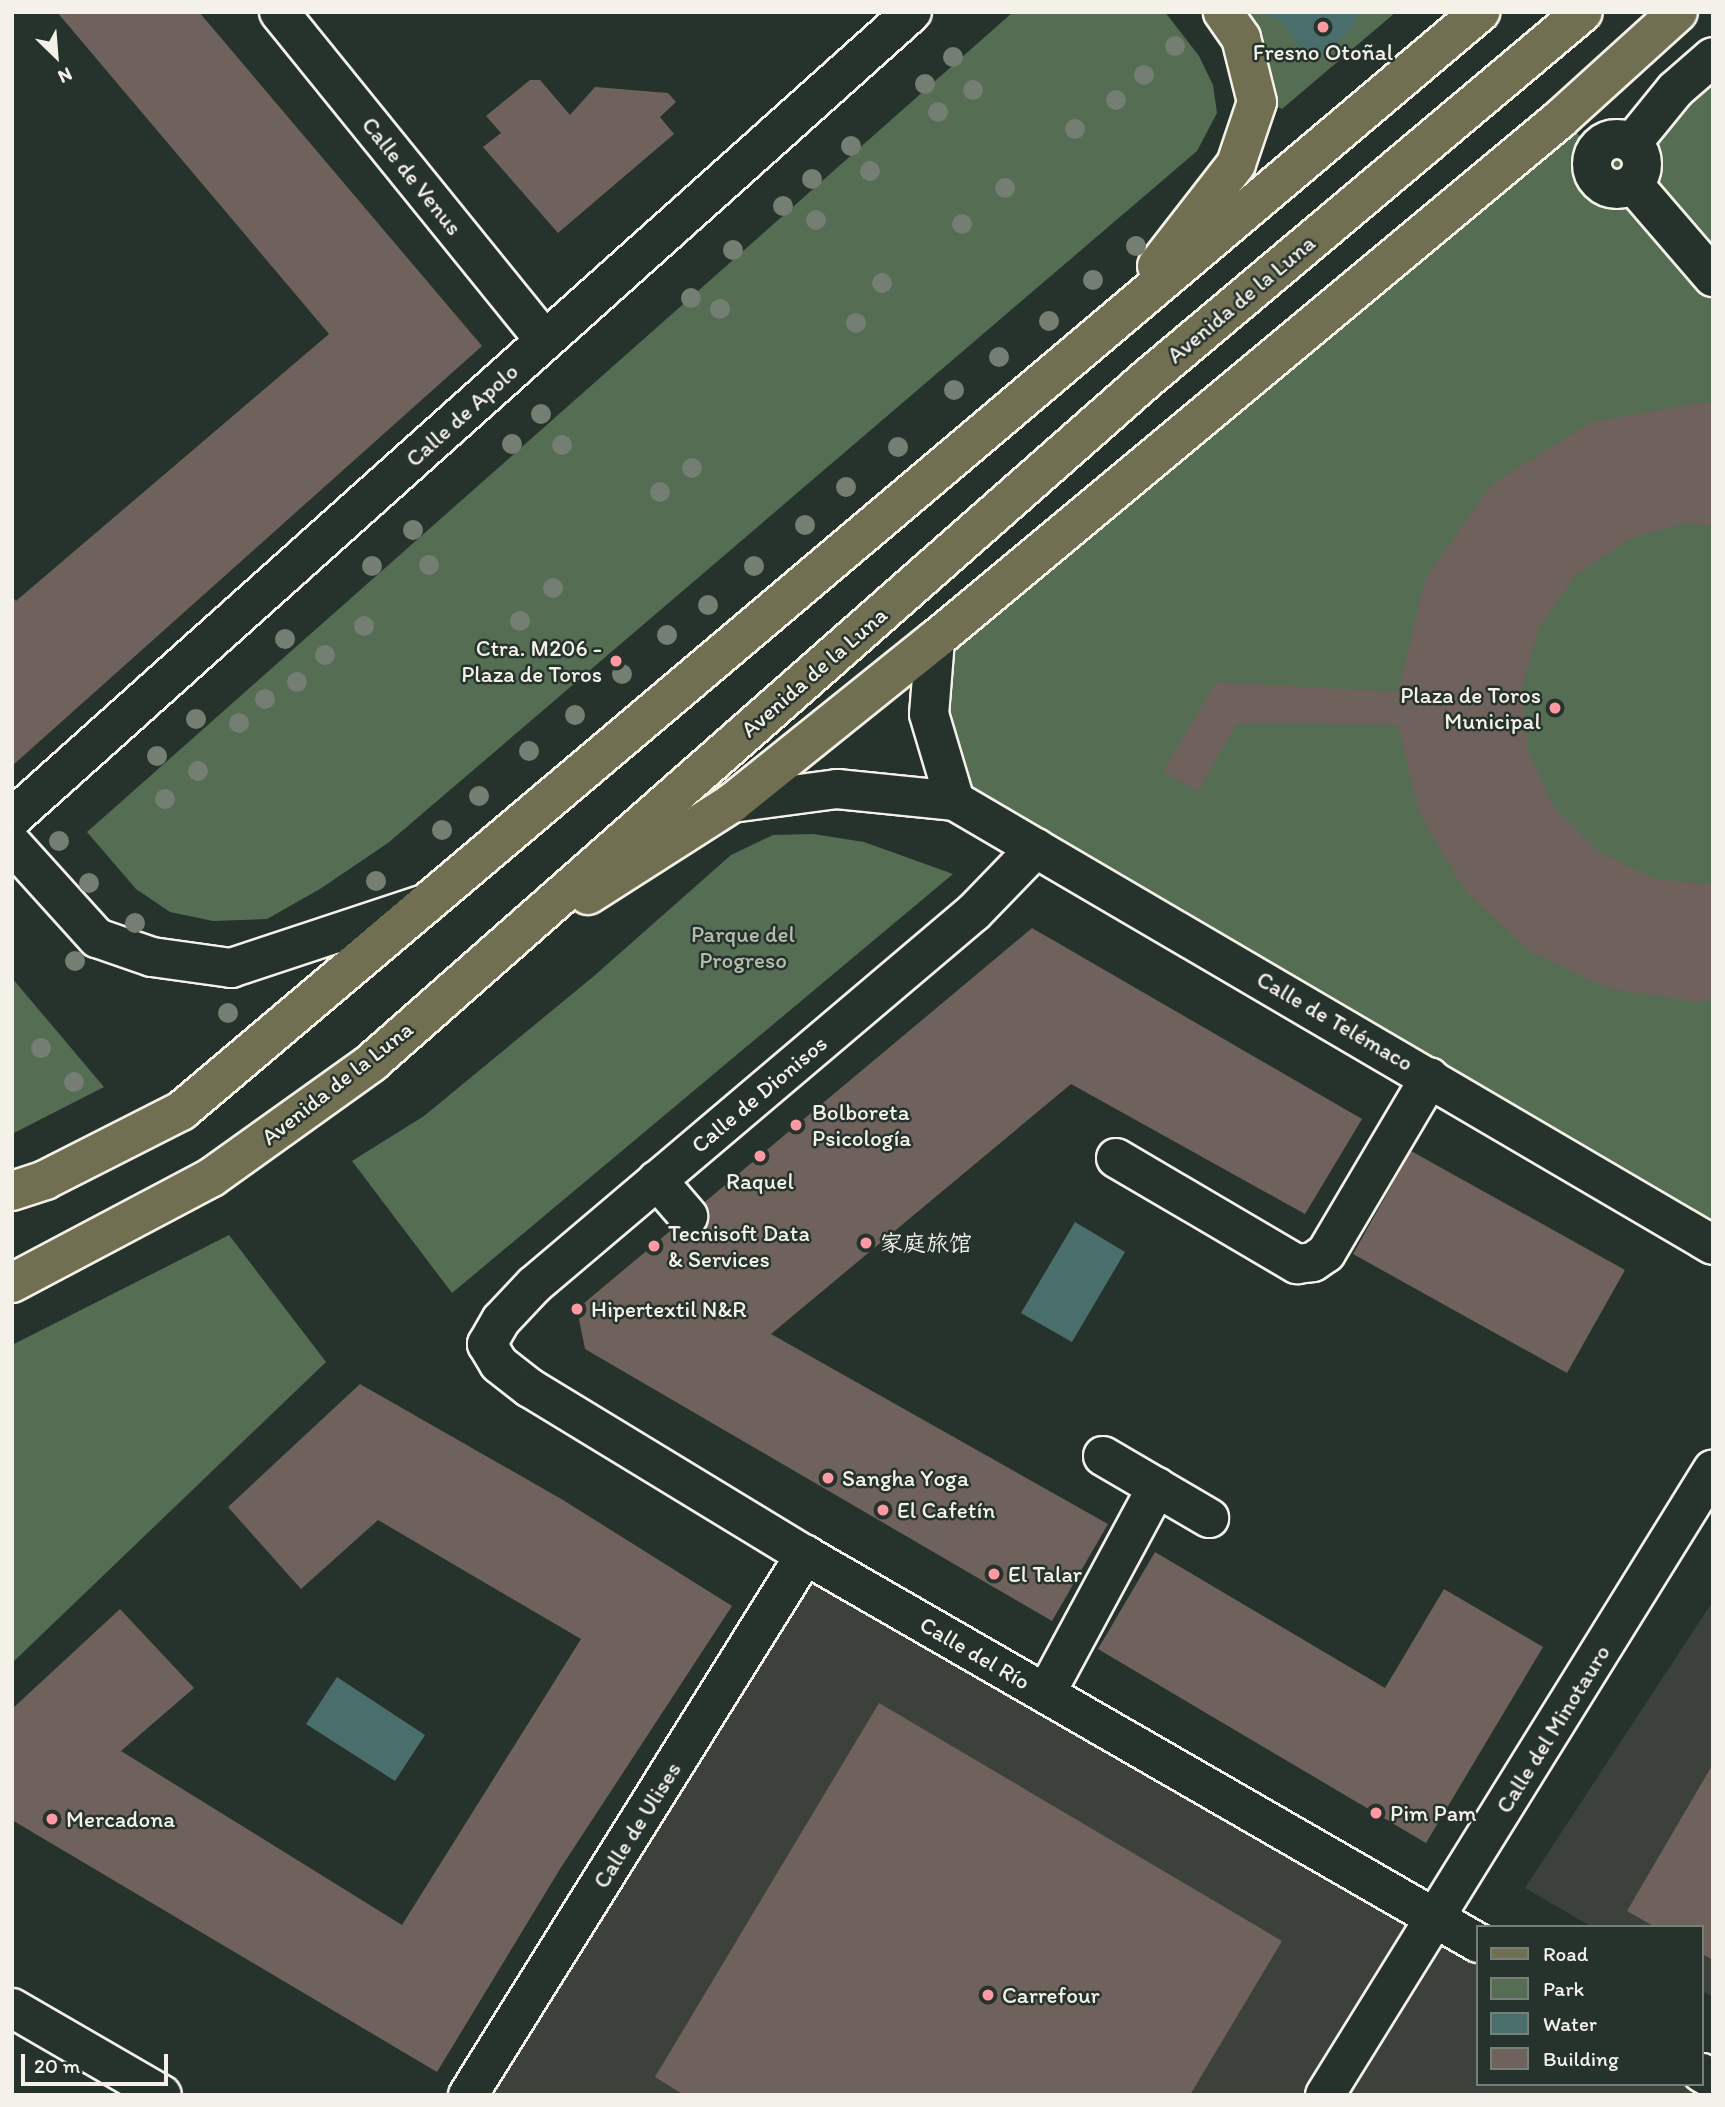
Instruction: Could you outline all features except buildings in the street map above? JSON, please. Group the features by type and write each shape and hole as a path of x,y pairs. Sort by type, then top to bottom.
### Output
{"main road":[{"path":"1109,328 1236,164 1257,102 1241,38 1223,12"},
{"path":"12,1191 45,1180 181,1111 432,902 1480,12"},
{"name":"Avenida de la Luna","path":"12,1283 212,1177 371,1063 1148,378 1583,12"},
{"path":"483,962 732,803 935,640 1560,119 1678,12"}],"street":[{"name":"Calle de Venus","path":"279,12 545,340"},
{"name":"Calle de Apolo","path":"12,818 912,12"},
{"path":"1632,143 1675,90 1713,57"},
{"path":"1560,119 1595,149"},
{"path":"1619,138 1632,143 1641,155 1642,171 1633,184 1611,189 1600,183 1593,173 1595,149 1619,138"},
{"path":"1633,184 1713,277"},
{"path":"935,640 929,714 955,802"},
{"name":"Calle de Telémaco","path":"732,803 837,789 955,802 1430,1077 1713,1245"},
{"path":"12,844 97,938 152,957 231,968 432,902"},
{"name":"Calle de Dionisos","path":"487,1344 501,1320 534,1284 974,912 1036,848"},
{"path":"1116,1158 1297,1264 1313,1262 1325,1253 1430,1077"},
{"path":"657,1181 688,1216"},
{"name":"Calle del Río","path":"487,1344 499,1364 530,1388 805,1555 1476,1941"},
{"path":"1103,1456 1209,1518"},
{"name":"Calle del Minotauro","path":"1325,2095 1713,1469"},
{"path":"1046,1693 1157,1488"},
{"name":"Calle de Ulises","path":"468,2095 805,1555"},
{"path":"12,2008 162,2095"}],"shaded area":[{"path":"805,1555 1476,1942 1476,2086 1704,2086 1713,2095 468,2095"},
{"path":"1713,1601 1713,1997 1704,1992 1704,1925 1589,1925 1525,1888"}],"green space":[{"path":"1013,12 1165,12 1199,56 1213,85 1217,113 1197,151 388,843 320,889 267,919 213,921 170,912 136,889 87,832"},
{"path":"1243,12 1396,12 1282,109 1275,105 1269,64 1258,36"},
{"path":"1713,57 1713,1245 965,810 935,640 1560,119 1595,149 1619,138"},
{"name":"Parque del Progreso","path":"813,834 864,842 953,874 452,1293 352,1161 424,1116 594,976 731,855 773,835"},
{"path":"12,978 104,1087 12,1134"},
{"path":"229,1235 326,1362 12,1663 12,1345"}],"water":[{"path":"1259,12 1355,12 1356,23 1330,50 1315,54 1299,46 1280,20"},
{"path":"1075,1222 1125,1252 1072,1342 1021,1313"},
{"path":"337,1677 425,1735 395,1781 306,1724"}],"place":[{"name":"Fresno Otoñal","path":"1323,27"},
{"name":"Ctra. M206 - Plaza de Toros","path":"616,661"},
{"name":"Plaza de Toros Municipal","path":"1555,708"},
{"name":"Bolboreta Psicología","path":"796,1125"},
{"name":"Raquel","path":"760,1156"},
{"name":"家庭旅馆","path":"866,1243"},
{"name":"Tecnisoft Data & Services","path":"654,1246"},
{"name":"Hipertextil N&R","path":"577,1309"},
{"name":"Sangha Yoga","path":"828,1478"},
{"name":"El Cafetín","path":"883,1510"},
{"name":"El Talar","path":"994,1574"},
{"name":"Pim Pam","path":"1376,1813"},
{"name":"Mercadona","path":"52,1819"},
{"name":"Carrefour","path":"988,1995"}]}
